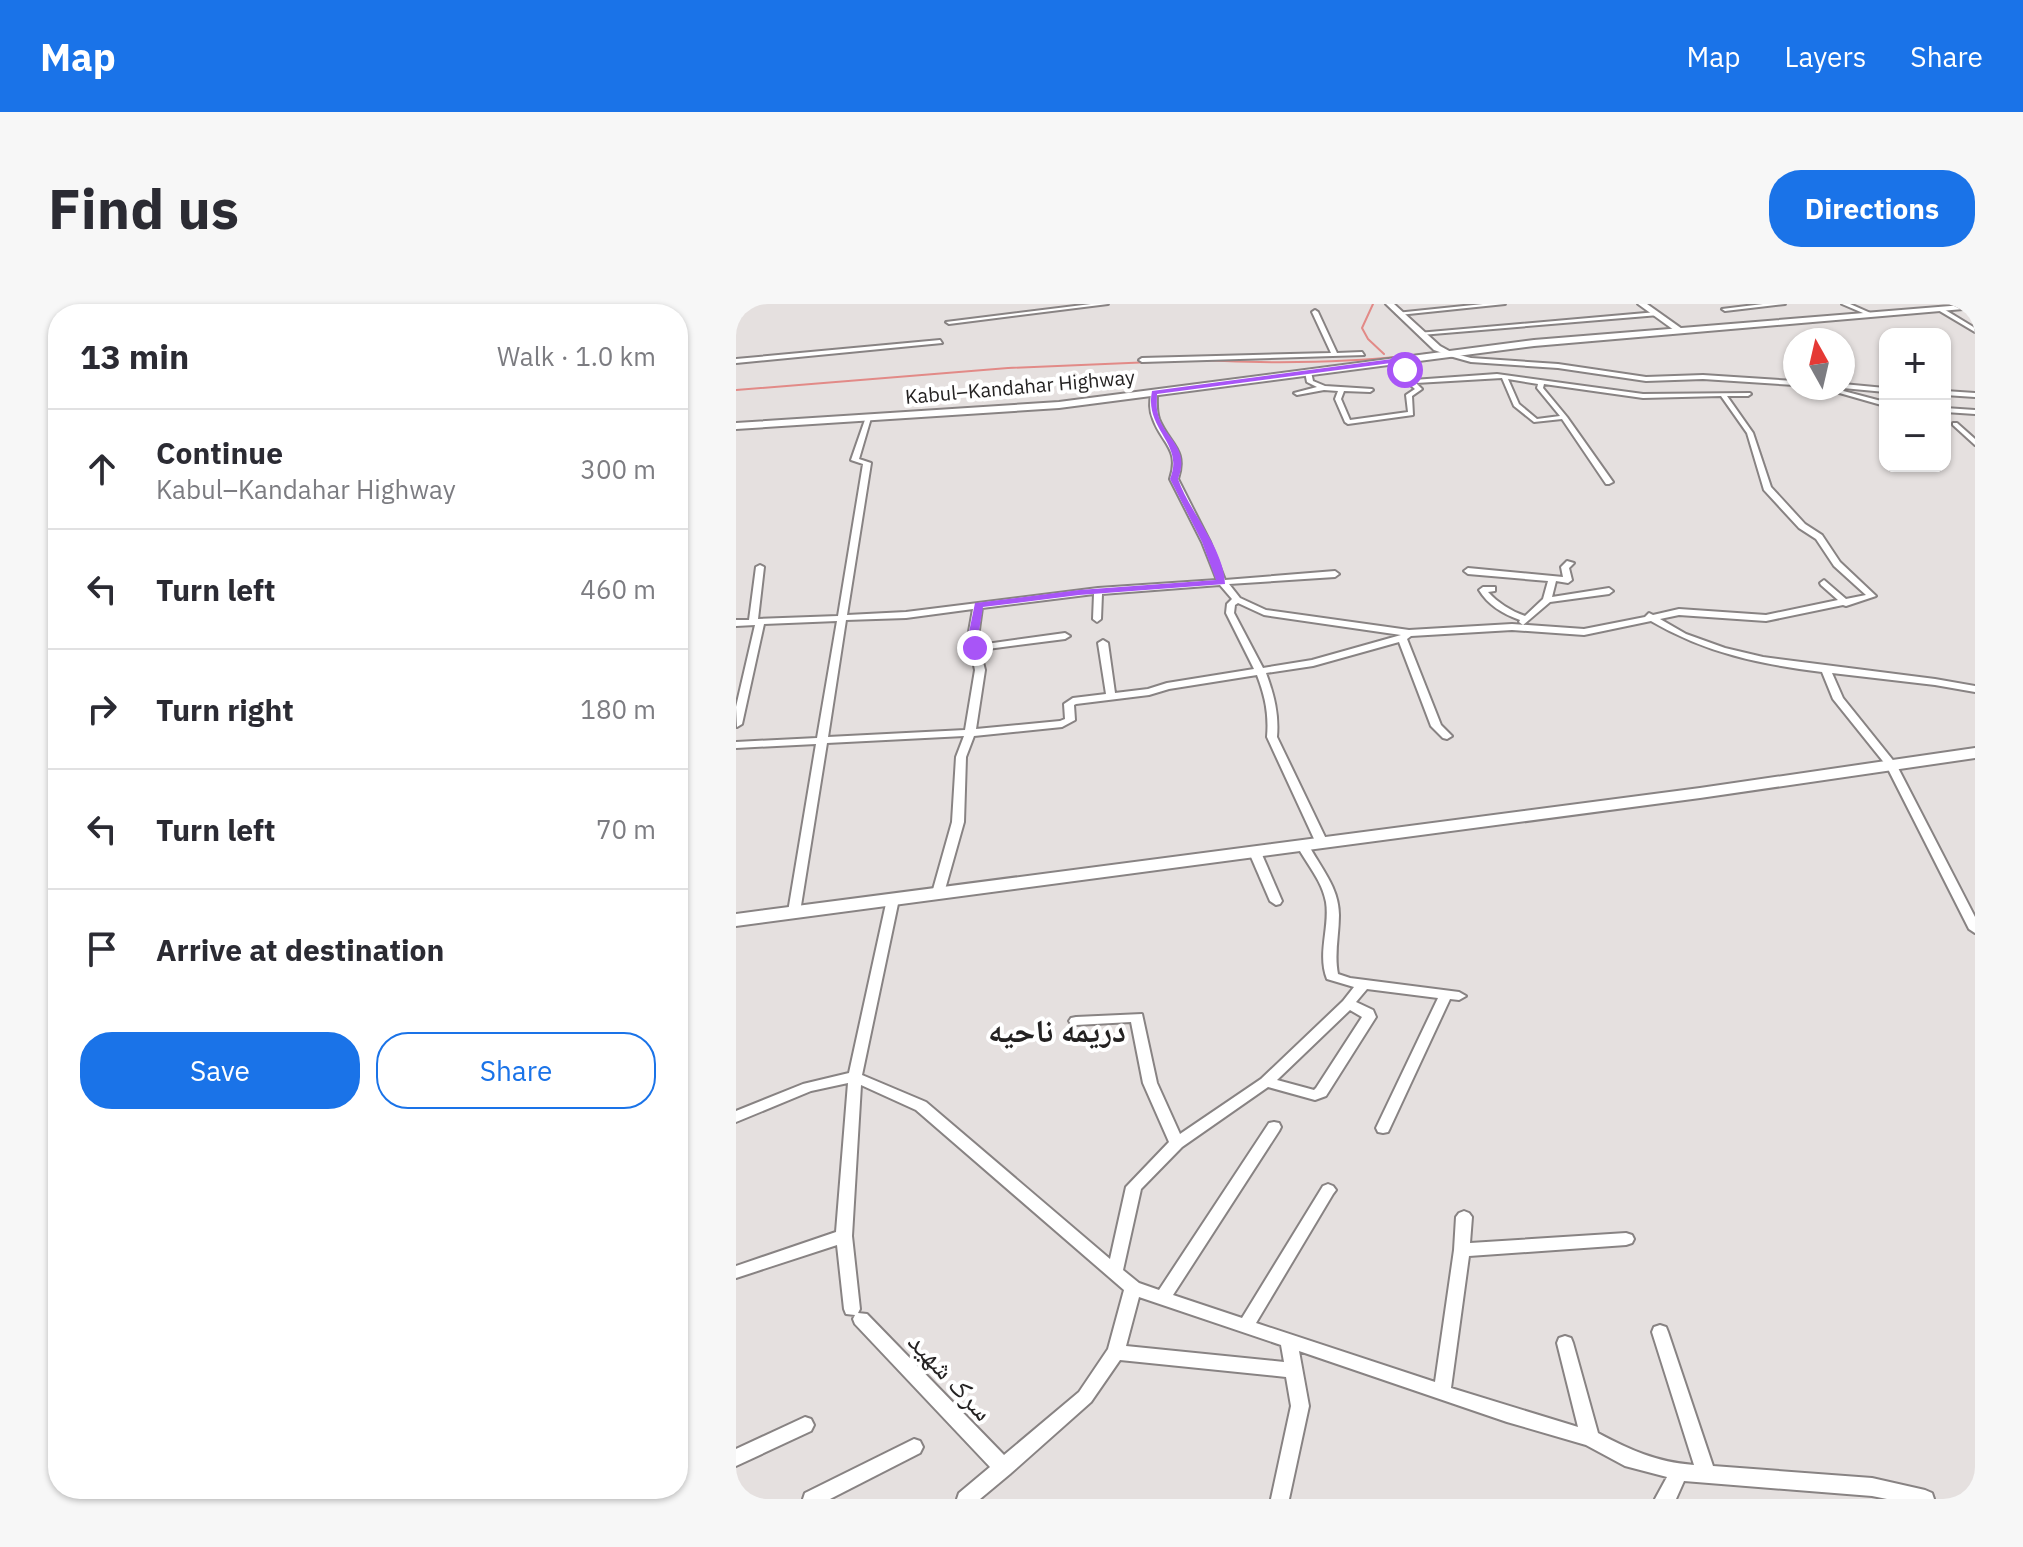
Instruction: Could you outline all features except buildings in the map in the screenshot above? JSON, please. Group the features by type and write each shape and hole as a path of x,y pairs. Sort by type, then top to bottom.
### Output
{"main road":[{"name":"Kabul–Kandahar Highway","path":"736,426 1059,405 1448,354 1975,306"},
{"path":"736,920 1700,793 1975,753"}],"street":[{"path":"1027,304 1032,311"},
{"path":"949,322 1105,304"},
{"path":"1390,304 1437,348 1448,354 1471,360 1558,366 1644,380"},
{"path":"1399,313 1502,304"},
{"path":"1642,304 1681,331"},
{"path":"1725,309 1782,304"},
{"path":"1845,304 1872,315"},
{"path":"736,319 741,306"},
{"path":"1940,309 1975,330"},
{"path":"1315,312 1335,355"},
{"path":"1421,333 1657,314"},
{"path":"736,361 940,342"},
{"path":"1142,360 1362,354"},
{"path":"1342,388 1338,399 1348,422 1365,417 1411,414 1409,395 1419,389 1410,382 1408,371 1392,361"},
{"path":"1308,372 1310,382 1324,388"},
{"path":"1586,373 1644,380 1708,379 1766,387 1783,386"},
{"path":"1410,382 1504,377 1643,396 1748,394"},
{"path":"1504,377 1516,405 1536,421 1564,417"},
{"path":"1542,382 1540,388 1545,397 1564,417 1609,482"},
{"path":"1855,387 1879,389"},
{"path":"1297,393 1324,388 1370,390"},
{"path":"1154,393 1153,412 1158,424 1171,437 1179,468 1174,479 1222,582 1237,600 1264,612 1405,635 1521,629 1590,631 1649,616 1690,612 1766,618 1872,595 1837,564 1819,537 1802,526 1767,488 1750,433 1722,394"},
{"path":"1951,393 1975,395"},
{"path":"1855,396 1879,402"},
{"path":"1951,410 1975,412"},
{"path":"794,912 867,463 855,460 868,418"},
{"path":"1955,424 1975,443"},
{"path":"1468,571 1568,580 1565,567 1570,563"},
{"path":"737,724 756,622 760,567"},
{"path":"736,623 841,619 1098,591 1335,574"},
{"path":"1547,600 1552,580"},
{"path":"1824,583 1846,603"},
{"path":"1492,589 1483,590 1487,599 1524,618"},
{"path":"1097,619 1098,591"},
{"path":"1521,629 1524,618 1547,600 1609,591"},
{"path":"1237,600 1231,604 1230,613 1263,677 1275,720 1272,737 1321,841"},
{"path":"938,893 958,822 961,757 970,733 980,670 973,637 978,605"},
{"path":"1649,616 1671,632 1751,659 1922,678 1975,689"},
{"path":"1590,631 1597,645"},
{"path":"736,745 970,733 1067,723 1070,720 1070,702 1258,672 1351,653 1405,635"},
{"path":"1405,635 1436,726 1447,736"},
{"path":"975,648 1065,636"},
{"path":"1103,643 1111,697"},
{"path":"1825,667 1838,699 1891,764 1975,929"},
{"path":"1302,844 1330,895 1333,939 1329,967 1332,976 1452,995 1383,1128"},
{"path":"1254,850 1276,901"},
{"path":"736,1272 844,1236 855,1077 893,899"},
{"path":"1115,1272 1134,1187 1177,1143 1266,1082 1348,1004 1364,983"},
{"path":"1266,1082 1315,1095 1321,1092 1369,1017 1368,1013 1348,1004"},
{"path":"1076,1021 1137,1017 1150,1083 1177,1143"},
{"path":"736,1117 808,1087 855,1077 921,1106 1133,1288 1442,1392 1590,1438 1631,1460 1679,1472 1872,1487 1925,1499"},
{"path":"1162,1299 1274,1127"},
{"path":"1246,1325 1328,1190"},
{"path":"1442,1392 1464,1217"},
{"name":"سرک شهید","path":"844,1236 857,1314 917,1375 950,1416 1004,1468"},
{"path":"1462,1250 1626,1239"},
{"path":"966,1499 1085,1397 1116,1352 1133,1288"},
{"path":"1660,1332 1706,1474"},
{"path":"1280,1499 1300,1406 1289,1340"},
{"path":"1565,1343 1590,1438"},
{"path":"1116,1352 1294,1370"},
{"path":"736,1458 805,1425"},
{"path":"812,1499 914,1447"},
{"path":"1664,1499 1679,1472"}],"waterway":[{"path":"1373,304 1362,328 1368,339 1384,354"},
{"path":"1201,360 1316,362 1430,353"},
{"path":"1447,357 1535,366"},
{"path":"736,390 1008,368 1176,361"},
{"path":"1544,367 1583,371"},
{"path":"1612,376 1644,381 1662,380"},
{"path":"1723,380 1783,384"}],"district":[{"name":"دریمه ناحیه","path":"1057,1031"}],"route":[{"path":"975,648 973,637 978,605 1079,593 1222,582 1174,479 1179,468 1171,437 1158,424 1153,412 1154,393 1392,361 1405,370"}]}
